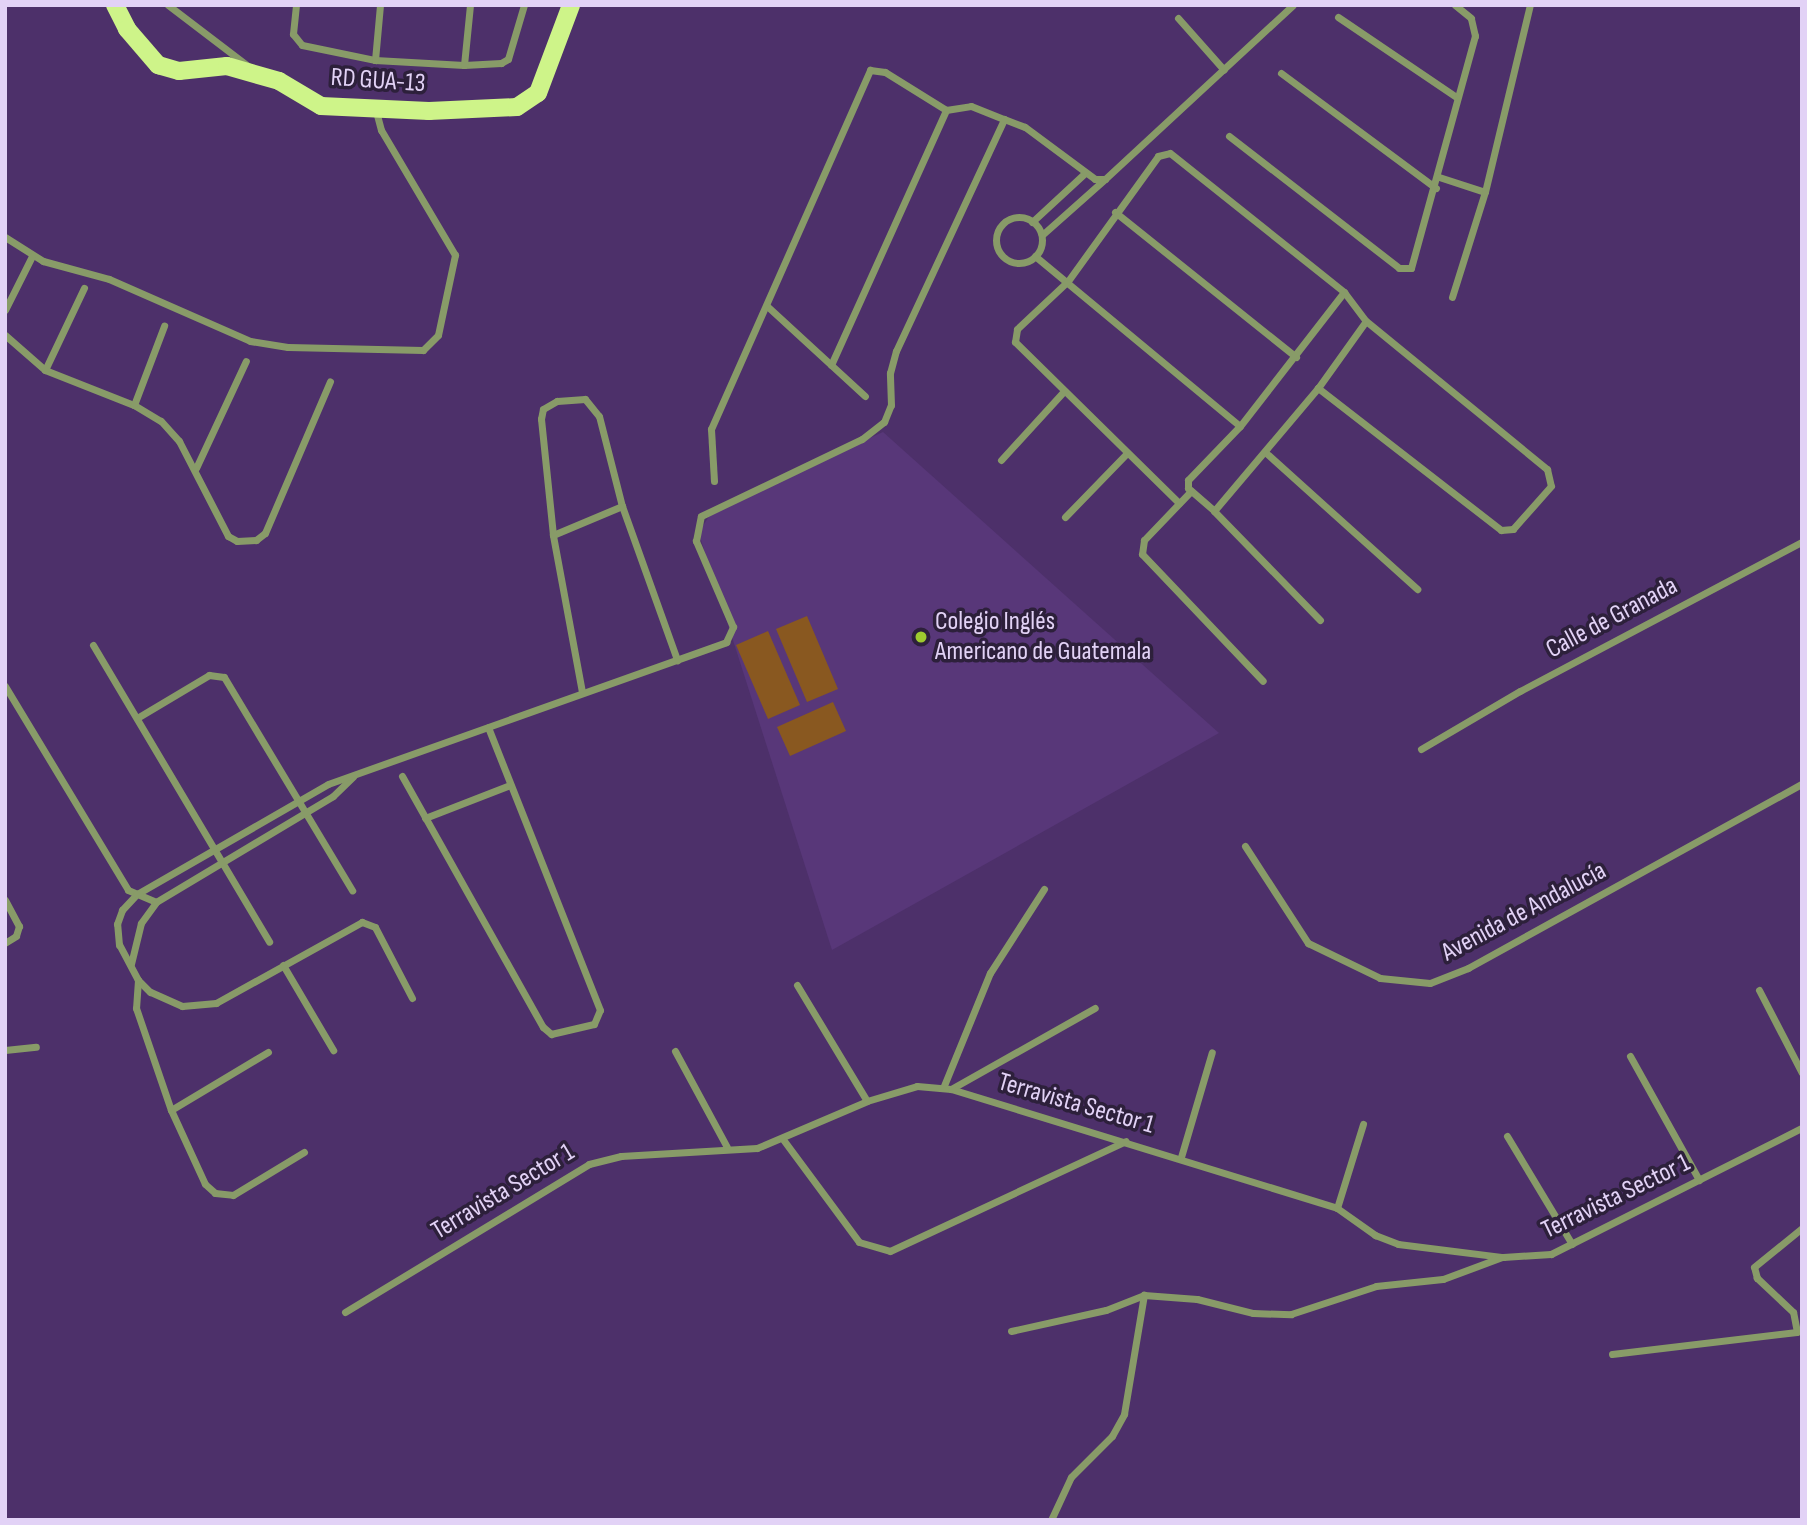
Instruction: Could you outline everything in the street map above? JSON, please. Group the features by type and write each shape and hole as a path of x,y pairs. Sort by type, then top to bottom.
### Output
{"main road":[{"name":"RD GUA-13","path":"115,5 127,29 158,65 178,71 228,66 279,81 321,106 429,111 517,107 538,93 550,71 571,5"}],"street":[{"path":"296,5 292,30 298,42 375,60 464,65 501,64 508,59 524,5"},
{"path":"375,60 380,5"},
{"path":"464,65 470,5"},
{"path":"1035,256 1042,235 1293,5"},
{"path":"1229,136 1405,270 1415,263 1439,177 1456,97 1475,36 1471,18 1455,5"},
{"path":"1452,297 1485,192 1530,5"},
{"path":"170,6 257,74"},
{"path":"1338,17 1456,97"},
{"path":"1178,18 1224,70"},
{"path":"714,481 711,429 870,70 885,72 946,110 971,106 1025,127 1085,173 1105,179"},
{"path":"1281,73 1436,188"},
{"path":"5,237 32,256 109,279 262,345 422,350 438,335 455,255 381,130 374,107"},
{"path":"831,365 946,110"},
{"path":"412,998 378,932 366,922 354,925 232,995 199,1006 165,1001 138,980 120,945 117,924 122,910 137,894 328,784 354,777 582,692 677,660 732,636 729,615 696,541 701,516 862,439 884,422 891,405 890,373 896,351 1004,119"},
{"path":"1179,503 1018,347 1014,335 1068,281 1153,160 1170,153 1344,292 1366,321 1546,470 1551,486 1513,529 1501,530 1318,388"},
{"path":"1032,222 1085,173"},
{"path":"1439,177 1485,192"},
{"path":"1115,212 1296,357"},
{"path":"1035,256 1014,263 1005,258 996,241 1004,223 1013,218 1032,222 1042,235"},
{"path":"5,310 32,256"},
{"path":"1035,256 1240,426"},
{"path":"45,370 84,288"},
{"path":"1320,620 1191,491 1188,480 1240,426 1344,292"},
{"path":"767,306 865,396"},
{"path":"1213,511 1318,388 1366,321"},
{"path":"134,405 164,326"},
{"path":"5,335 45,370 134,405 161,421 196,468 228,536 256,540 265,533 330,381"},
{"path":"196,468 246,361"},
{"path":"1001,460 1064,391"},
{"path":"582,692 552,535 541,419 543,409 557,401 577,397 591,403 599,416 622,506 677,660"},
{"path":"1265,452 1417,589"},
{"path":"1065,517 1127,453"},
{"path":"1191,491 1144,540 1142,554 1263,681"},
{"path":"552,535 622,506"},
{"name":"Calle de Granada","path":"1421,749 1802,542"},
{"path":"93,645 269,942"},
{"path":"136,718 209,675 220,675 352,890"},
{"path":"5,686 128,890 156,902"},
{"path":"402,776 543,1027 551,1034 594,1024 600,1010 488,727"},
{"path":"131,965 141,923 156,902 220,861 334,796 354,777"},
{"name":"Avenida de Andalucía","path":"1245,846 1308,943 1380,978 1430,983 1468,968 1802,784"},
{"path":"425,818 510,785"},
{"path":"947,1088 990,973 1044,889"},
{"path":"5,900 19,926 16,936 5,943"},
{"path":"283,965 333,1050"},
{"path":"138,980 136,1008 171,1110 205,1184 221,1195 239,1193 304,1152"},
{"path":"797,985 867,1101"},
{"path":"1759,990 1802,1073"},
{"path":"947,1088 1095,1008"},
{"path":"5,1050 36,1047"},
{"path":"675,1051 727,1147"},
{"path":"171,1110 268,1052"},
{"path":"1181,1157 1213,1052"},
{"path":"1630,1056 1699,1180"},
{"name":"Terravista Sector 1","path":"345,1312 589,1164 621,1156 727,1147 757,1148 867,1101 918,1086 947,1088 1181,1157 1338,1208 1375,1235 1398,1244 1503,1257 1541,1257 1572,1244 1802,1128"},
{"path":"1338,1208 1363,1124"},
{"path":"1507,1136 1572,1244"},
{"path":"782,1138 859,1242 890,1251 1127,1141"},
{"path":"1612,1354 1797,1332 1793,1312 1757,1278 1754,1268 1802,1228"},
{"path":"1011,1331 1106,1310 1144,1295 1197,1299 1253,1313 1291,1314 1376,1286 1443,1279 1503,1257"},
{"path":"1051,1520 1072,1477 1112,1436 1124,1414 1144,1295"}],"shaded area":[{"name":"Colegio Inglés Americano de Guatemala","path":"883,432 1219,733 832,950 701,540 701,529 713,510"},
{"path":"807,616 838,689 807,702 776,629"},
{"path":"768,631 800,705 768,719 736,645"},
{"path":"833,702 846,731 790,756 777,727"}],"place":[{"name":"Colegio Inglés Americano de Guatemala","path":"921,637"}]}
